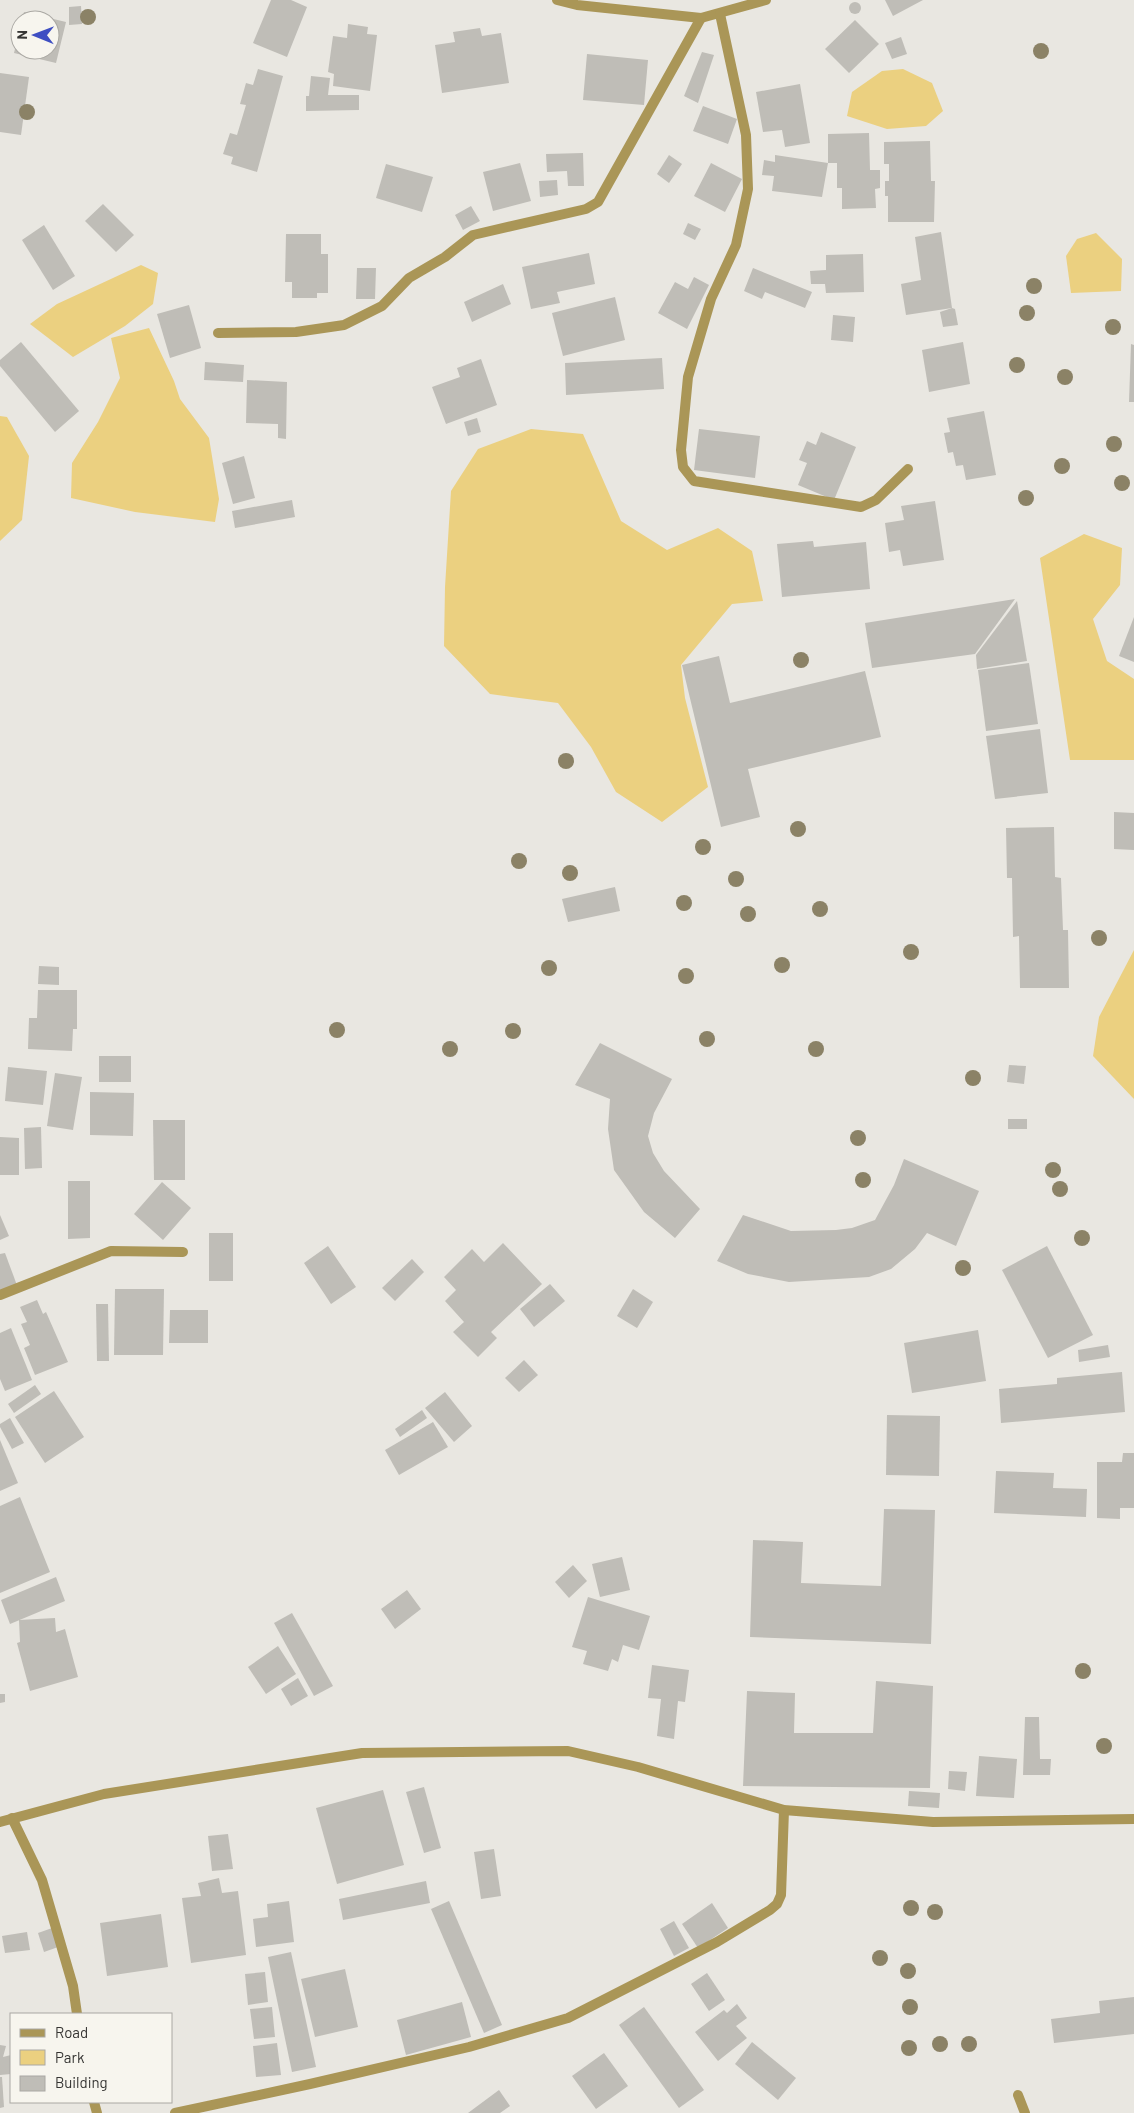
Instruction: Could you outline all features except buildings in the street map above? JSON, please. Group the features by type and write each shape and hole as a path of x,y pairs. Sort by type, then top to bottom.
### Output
{"street":[{"path":"557,0 701,18 766,0"},
{"path":"720,14 746,136 748,188 736,245 711,299 688,377 680,450 683,467 694,481 861,506 876,500 908,468"},
{"path":"218,333 296,332 344,325 382,306 409,278 445,257 473,235 586,209 598,202 701,18"},
{"path":"0,1295 112,1251 183,1252"},
{"path":"0,1822 104,1794 362,1753 568,1752 638,1768 784,1810 933,1822 1134,1819"},
{"path":"175,2113 459,2049 568,2018 717,1942 777,1904 781,1895 784,1810"},
{"path":"12,1818 42,1880 78,2013"},
{"path":"1018,2094 1025,2113"}],"green space":[{"path":"903,69 932,83 943,111 926,126 887,129 847,116 852,92 882,71"},
{"path":"1096,233 1122,259 1121,291 1071,293 1066,256 1077,239"},
{"path":"141,265 158,273 153,304 125,326 73,357 30,324 57,304"},
{"path":"149,328 174,381 180,399 209,438 219,499 215,522 135,512 71,498 72,463 98,422 120,378 111,338"},
{"path":"0,416 7,417 29,456 22,520 0,541"},
{"path":"531,429 583,434 621,521 667,550 718,528 752,551 763,601 732,604 681,665 685,698 708,787 662,822 616,792 591,747 558,703 490,694 444,646 445,587 451,491 478,449"},
{"path":"1084,534 1122,548 1120,585 1093,619 1107,661 1134,679 1134,760 1070,760 1040,558"},
{"path":"1134,950 1134,1099 1093,1056 1099,1017"}]}
